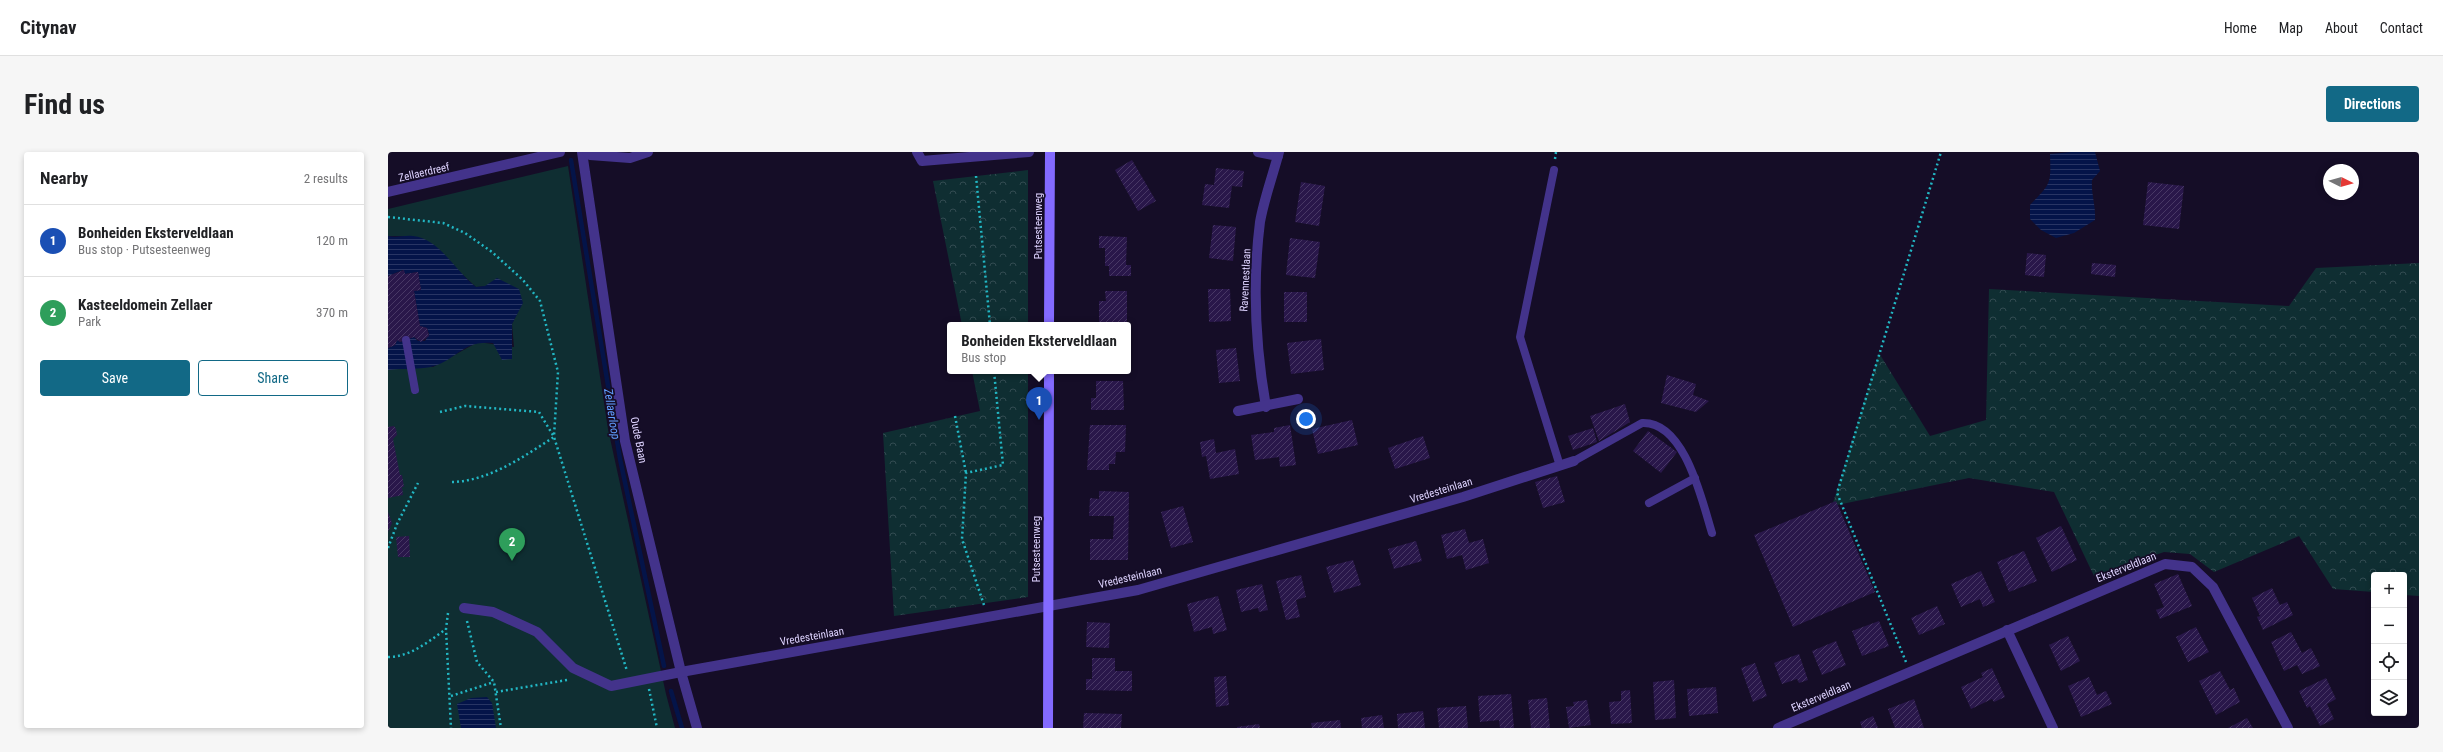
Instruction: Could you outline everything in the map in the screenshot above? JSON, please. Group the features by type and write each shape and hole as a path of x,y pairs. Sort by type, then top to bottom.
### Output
{"main road":[{"name":"Putsesteenweg","path":"1049,322 1050,152"},
{"name":"Putsesteenweg","path":"1048,728 1049,374"}],"street":[{"name":"Zellaerdreef","path":"388,192 560,152"},
{"name":"Oude Baan","path":"582,152 625,441 681,672 697,728"},
{"path":"587,152 590,155 630,158 648,152"},
{"path":"917,152 922,161 1028,152"},
{"name":"Ravennestlaan","path":"1258,152 1278,154 1261,221 1254,304 1260,374 1266,407"},
{"path":"1238,411 1266,407 1298,399"},
{"name":"Vredesteinlaan","path":"464,608 492,612 537,632 573,668 611,686 988,616 1138,590 1463,497 1574,461"},
{"name":"Eksterveldlaan","path":"1778,728 2165,564 2192,566 2213,587 2288,728"},
{"path":"2007,630 2053,728"}],"lane":[{"path":"1554,170 1520,337 1560,466"},
{"path":"406,340 415,390"},
{"path":"1574,461 1642,423 1653,423 1671,436 1696,478 1712,533"},
{"path":"1649,503 1696,478"}],"path":[{"path":"1910,671 1837,493 1941,152"},
{"path":"976,176 990,322"},
{"path":"388,217 443,223 465,234 492,252 518,275 540,301 558,372 554,437"},
{"path":"966,473 1003,465 994,374"},
{"path":"440,412 466,406 539,412 554,437 618,637 630,683"},
{"path":"955,416 966,473 962,539 988,616"},
{"path":"452,482 466,482 494,471 523,457 554,437"},
{"path":"388,548 397,524 418,483"},
{"path":"464,608 477,662 494,682 501,728"},
{"path":"448,613 446,629 451,728"},
{"path":"388,657 400,657 422,646 446,629"},
{"path":"496,692 588,676"},
{"path":"647,679 657,728"},
{"path":"450,696 494,682"}],"green space":[{"path":"568,166 608,429 666,694 675,728 388,728 388,370 406,367 433,367 478,342 514,347 512,324 517,314 485,286 476,287 451,264 413,236 388,236 388,209"},
{"path":"1028,170 1028,322 961,322 933,181"},
{"path":"2419,263 2419,596 2407,595 2407,572 2371,572 2371,592 2333,589 2299,536 2214,572 2190,554 2164,552 2094,576 2054,492 1969,478 1832,506 1879,353 1930,436 1986,420 1989,289 2289,306 2316,268"},
{"path":"973,374 1028,374 1028,597 894,616 883,433 980,411"}],"shaded area":[{"path":"2095,152 2100,171 2092,180 2095,220 2074,233 2056,238 2041,230 2030,219 2030,205 2046,187 2050,178 2050,154"},
{"path":"388,236 413,236 423,238 439,249 476,287 485,286 497,278 519,289 523,303 512,324 512,359 502,360 493,343 483,343 474,344 467,347 449,359 434,366 388,370 388,348 395,345 397,340 400,342 414,337 418,341 425,341 429,334 427,328 420,326 414,291 421,290 418,272 405,274 403,270 388,276"},
{"path":"487,697 492,703 496,728 461,728 457,704 471,698"}],"building":[{"path":"1132,160 1156,201 1138,211 1115,170"},
{"path":"1216,168 1244,171 1242,187 1232,186 1229,208 1202,205 1205,184 1214,185"},
{"path":"1301,182 1325,186 1319,226 1295,222"},
{"path":"2148,182 2184,186 2179,229 2143,225"},
{"path":"1213,225 1236,227 1233,261 1209,258"},
{"path":"1099,236 1127,237 1126,265 1131,265 1131,276 1109,276 1109,266 1105,266 1105,248 1099,248"},
{"path":"1290,238 1320,242 1315,278 1286,275"},
{"path":"2027,253 2046,255 2044,277 2025,275"},
{"path":"2092,263 2116,265 2115,277 2091,274"},
{"path":"404,270 405,274 418,272 421,290 414,291 420,326 427,328 429,336 421,342 414,337 400,342 397,340 395,345 388,348 388,276"},
{"path":"1208,289 1230,289 1231,321 1209,322"},
{"path":"1105,291 1127,291 1127,322 1099,322 1099,301 1106,301"},
{"path":"1284,292 1307,292 1307,322 1284,322"},
{"path":"1321,339 1324,370 1291,374 1287,343"},
{"path":"1236,348 1240,381 1219,383 1216,350"},
{"path":"1667,375 1696,384 1693,395 1709,401 1696,412 1661,403"},
{"path":"1096,381 1123,381 1124,410 1091,410 1091,398 1096,398"},
{"path":"1625,404 1630,422 1599,441 1590,416"},
{"path":"1352,420 1358,445 1318,454 1312,429"},
{"path":"1090,425 1126,425 1125,452 1116,452 1115,464 1109,464 1109,470 1087,470"},
{"path":"1290,425 1296,465 1280,467 1279,457 1255,460 1251,435 1274,432 1274,428"},
{"path":"394,426 397,435 393,439 400,475 402,475 404,487 402,487 403,495 388,498 388,427"},
{"path":"1593,428 1597,442 1573,450 1568,436"},
{"path":"1648,431 1677,452 1661,473 1633,451"},
{"path":"1423,436 1430,458 1395,469 1388,448"},
{"path":"1214,439 1216,453 1235,449 1239,474 1210,479 1206,456 1202,457 1200,442"},
{"path":"1557,476 1565,502 1543,508 1535,482"},
{"path":"1099,491 1129,492 1128,560 1090,560 1090,539 1113,539 1114,516 1089,516 1090,498 1099,499"},
{"path":"1836,501 1875,592 1793,627 1754,535"},
{"path":"1183,506 1193,542 1171,548 1161,512"},
{"path":"388,512 392,523 388,532"},
{"path":"2061,526 2077,560 2052,572 2036,538"},
{"path":"1465,529 1469,543 1483,539 1489,563 1466,570 1462,555 1447,559 1441,535"},
{"path":"409,536 410,557 398,557 396,537"},
{"path":"1416,541 1422,561 1394,569 1388,549"},
{"path":"2024,551 2037,581 2009,592 1997,562"},
{"path":"1353,560 1361,585 1334,593 1326,567"},
{"path":"1981,571 1995,602 1983,607 1980,599 1961,607 1951,584"},
{"path":"2178,574 2192,606 2160,619 2156,610 2164,607 2154,584"},
{"path":"1301,575 1306,597 1296,600 1300,617 1286,620 1276,581"},
{"path":"1262,584 1268,610 1259,612 1258,608 1241,612 1236,590"},
{"path":"2272,588 2280,605 2287,602 2293,615 2263,630 2257,617 2260,616 2252,598"},
{"path":"1218,596 1227,630 1213,634 1212,627 1194,632 1187,604"},
{"path":"1937,606 1945,624 1919,635 1911,618"},
{"path":"1879,621 1889,646 1862,656 1852,631"},
{"path":"1087,622 1110,623 1109,648 1086,647"},
{"path":"2196,627 2209,652 2188,662 2176,637"},
{"path":"2291,632 2302,653 2311,648 2320,666 2302,674 2297,665 2284,671 2271,642"},
{"path":"2068,636 2080,661 2061,671 2049,645"},
{"path":"1836,641 1846,665 1822,675 1812,651"},
{"path":"1799,654 1808,680 1799,683 1797,679 1782,684 1774,663"},
{"path":"1092,658 1115,658 1115,671 1132,671 1132,691 1086,690 1086,679 1092,679"},
{"path":"1755,663 1767,696 1753,702 1741,668"},
{"path":"1992,668 2005,697 1994,702 1992,699 1971,709 1961,687 1983,677 1981,673"},
{"path":"2220,671 2230,690 2234,688 2240,702 2216,715 2199,681"},
{"path":"1226,676 1229,705 1216,707 1214,677"},
{"path":"2089,677 2097,695 2106,691 2112,704 2081,717 2068,686"},
{"path":"2326,678 2336,699 2327,704 2334,719 2320,726 2310,706 2307,708 2299,691"},
{"path":"1674,680 1676,718 1655,720 1653,682"},
{"path":"1716,687 1718,713 1689,716 1687,689"},
{"path":"1630,690 1632,723 1611,724 1609,702 1621,701 1621,691"},
{"path":"1511,694 1514,728 1500,728 1499,720 1480,722 1478,696"},
{"path":"1547,698 1550,728 1531,728 1528,700"},
{"path":"1914,699 1924,728 1895,728 1888,709"},
{"path":"1587,700 1591,725 1569,728 1566,707 1574,706 1573,702"},
{"path":"1466,706 1468,728 1439,728 1437,708"},
{"path":"1423,711 1425,728 1398,728 1397,714"},
{"path":"1084,713 1122,714 1121,728 1083,728"},
{"path":"1382,715 1384,728 1362,728 1361,718"},
{"path":"1873,716 1878,728 1862,728 1860,722"},
{"path":"2247,718 2253,728 2228,728"},
{"path":"1340,720 1341,728 1312,728 1311,723"},
{"path":"1259,724 1260,728 1237,728 1237,727"}],"waterway":[{"name":"Zellaerloop","path":"571,160 620,459 664,666"},
{"name":"Zellaerloop","path":"671,691 682,728"}],"place":[{"name":"Bonheiden Eksterveldlaan","path":"1039,420"},
{"name":"Kasteeldomein Zellaer","path":"512,561"}]}
